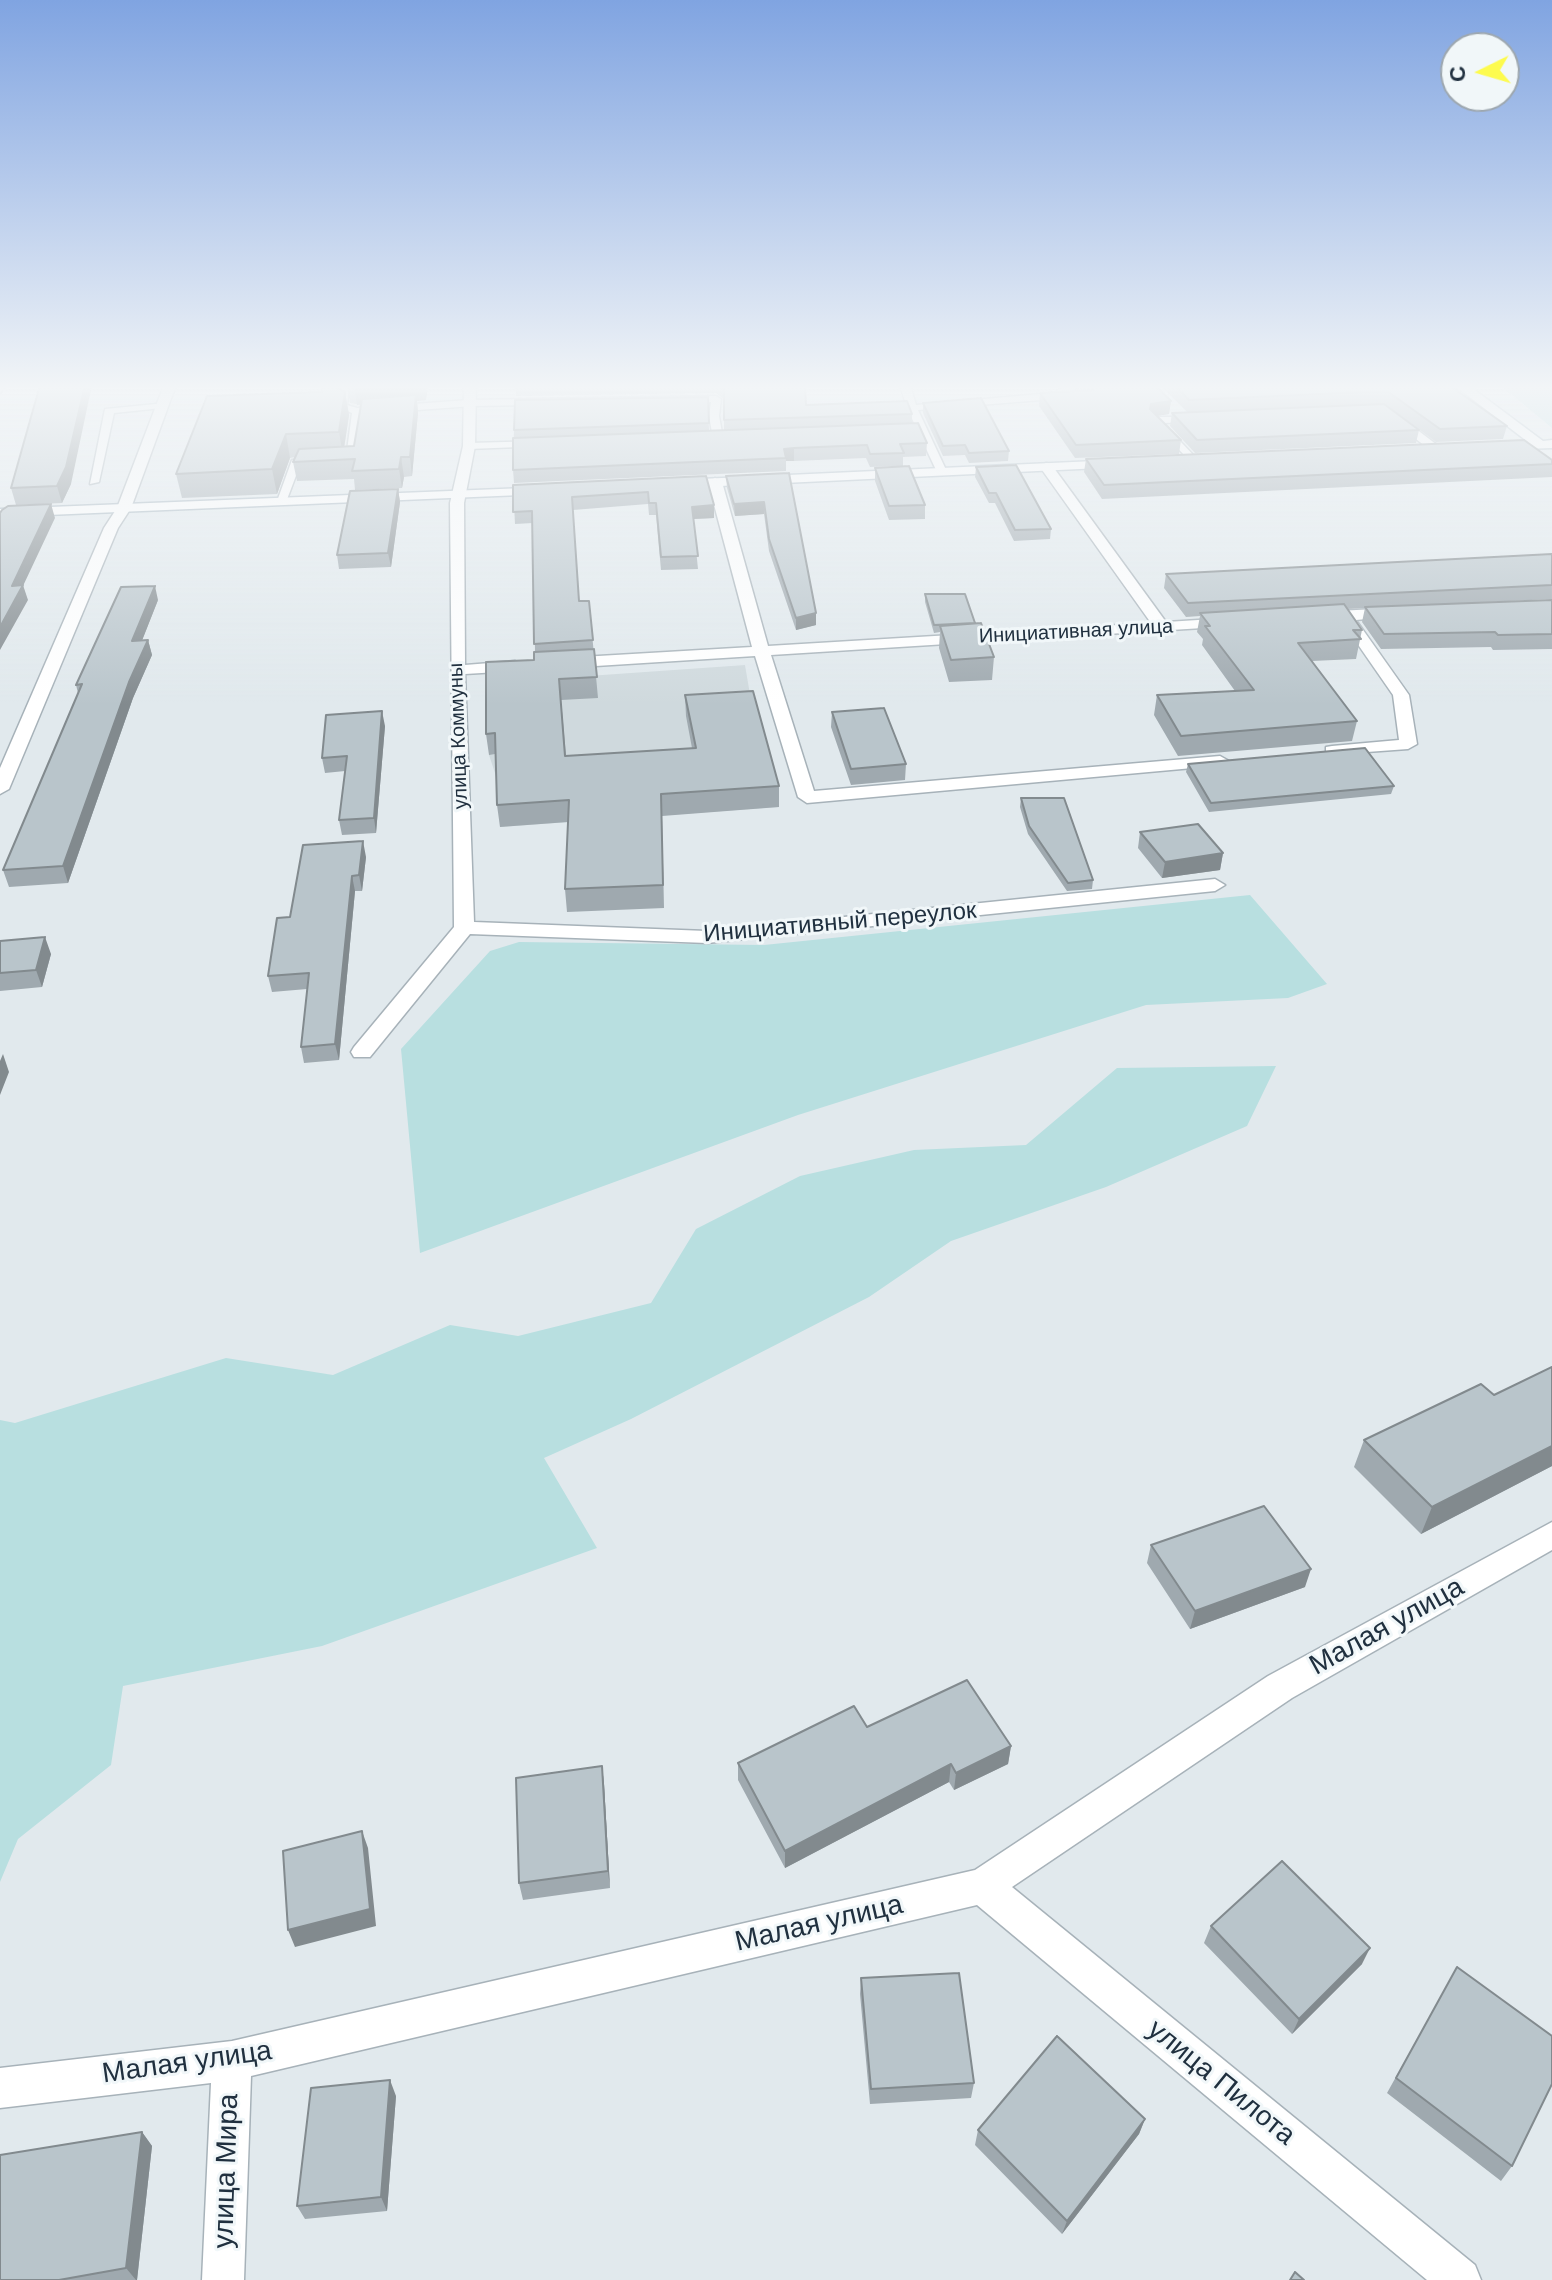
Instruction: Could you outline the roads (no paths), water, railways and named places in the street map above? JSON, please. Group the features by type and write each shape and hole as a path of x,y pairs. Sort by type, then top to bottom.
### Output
{"street":[{"path":"0,789 111,528 130,491"},
{"path":"0,513 500,491"},
{"path":"718,491 761,650 807,797 1234,760"},
{"path":"1064,491 1162,628"},
{"name":"улица Коммуны","path":"458,493 457,670 464,928"},
{"path":"1299,618 1409,612"},
{"path":"1313,753 1408,744 1401,695 1345,615"},
{"name":"Инициативная улица","path":"457,670 1254,621"},
{"name":"Инициативный переулок","path":"464,928 707,937 1215,885"},
{"path":"362,1052 464,928"},
{"name":"Малая улица","path":"0,2088 232,2061 982,1886 1280,1687 1552,1535"},
{"name":"улица Пилота","path":"982,1886 1460,2280"},
{"name":"улица Мира","path":"223,2280 232,2061"}],"lane":[{"path":"280,502 284,491"}]}
